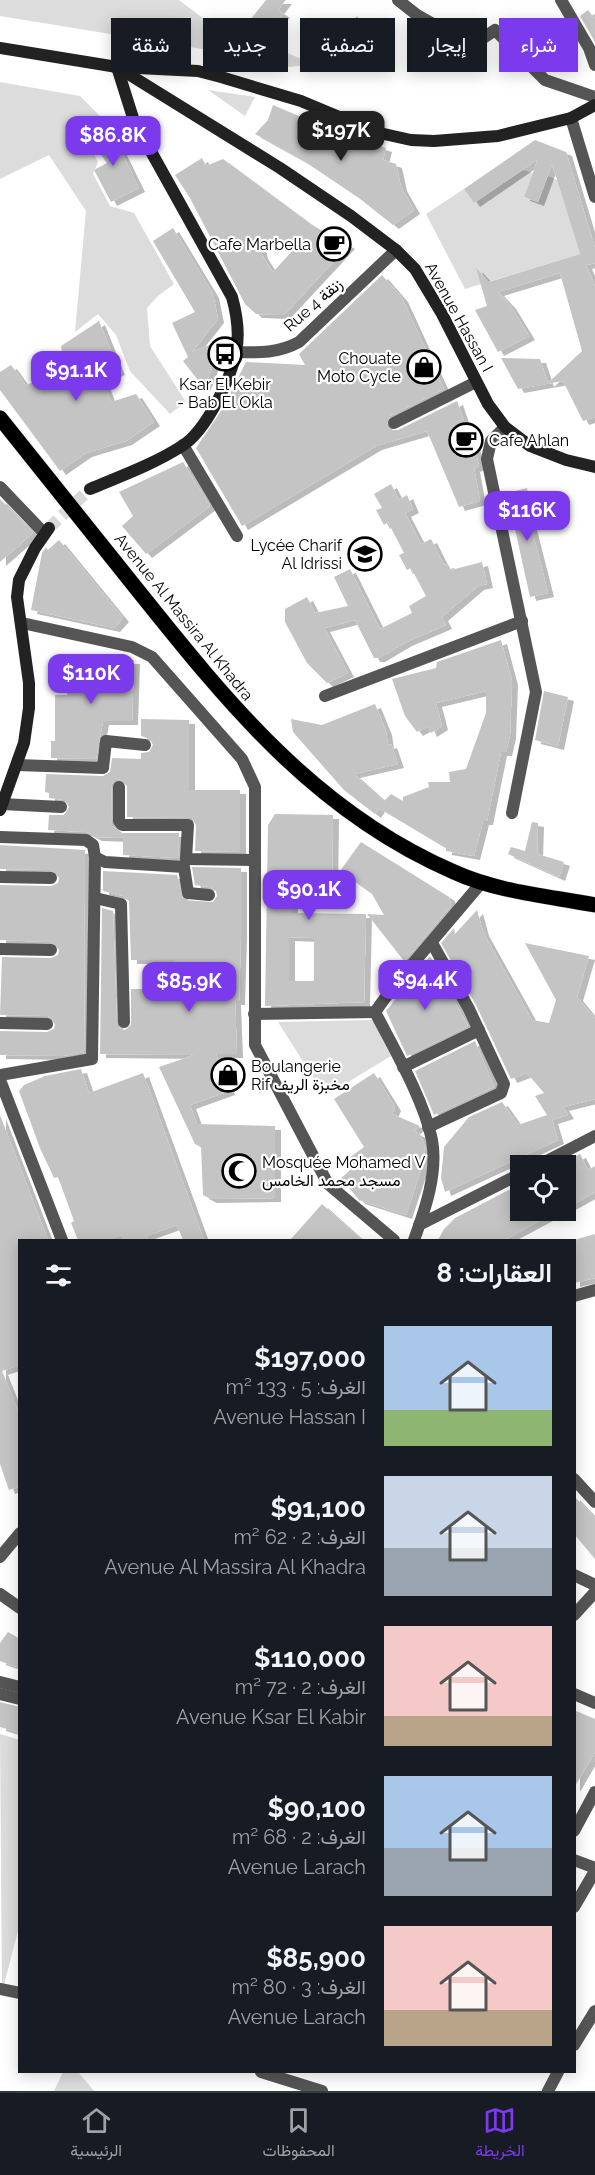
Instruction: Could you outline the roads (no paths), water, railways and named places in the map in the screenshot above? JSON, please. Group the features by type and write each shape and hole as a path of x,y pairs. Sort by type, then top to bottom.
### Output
{"main road":[{"name":"Avenue Al Massira Al Khadra","path":"0,418 216,689 271,747 311,784 366,824 454,872 482,882 595,905"}],"street":[{"path":"398,0 417,15 449,33 466,26 476,43 495,30 545,80 595,97"},
{"path":"561,0 592,47 595,65"},
{"name":"Avenue Hassan I","path":"0,48 111,66"},
{"path":"191,71 221,76 301,101 375,132 411,140 434,141 498,135 572,118 595,105"},
{"path":"90,489 183,445 196,434 214,407 236,352 238,320 232,297 134,121 119,72"},
{"name":"Avenue Hassan I","path":"125,72 280,168 396,250 415,269 476,382 505,427 530,446 566,460 595,467"},
{"path":"572,118 595,197"},
{"name":"Rue 4 زنقة","path":"236,352 270,352 286,349 299,342 396,250"},
{"path":"394,423 476,382"},
{"path":"505,427 491,441 487,459 536,692 512,813"},
{"path":"183,445 237,536"},
{"path":"0,488 47,530 19,580 17,597 22,623 29,708 24,743 1,807 61,807"},
{"path":"325,696 522,621"},
{"path":"22,623 132,647 152,657 242,759 255,787 255,1045 328,1184 393,1239"},
{"path":"17,765 103,768 106,741 145,745"},
{"path":"119,787 119,821 122,825 188,825 186,864 188,893 209,894"},
{"path":"0,837 80,839 93,845 95,857 92,1059 0,1075"},
{"path":"95,857 105,862 186,864 254,860"},
{"path":"0,877 51,878"},
{"path":"375,1012 382,1000 482,882"},
{"path":"95,898 120,901 121,904 124,1022"},
{"path":"428,1127 501,1093 504,1088 479,1030 432,943"},
{"path":"0,949 51,950"},
{"path":"254,1014 375,1012"},
{"path":"375,1012 403,1067 428,1127 433,1160 430,1186 414,1239"},
{"path":"0,1023 46,1023"},
{"path":"403,1067 479,1030"},
{"path":"0,1080 62,1239"},
{"path":"558,1155 595,1136"},
{"path":"419,1225 510,1179"},
{"path":"576,1295 595,1290"},
{"path":"576,1481 595,1502"},
{"path":"0,1557 18,1535"},
{"path":"576,1576 595,1585"},
{"path":"576,1612 595,1592"},
{"path":"0,1594 18,1607"},
{"path":"0,1682 18,1686"},
{"path":"0,1694 18,1698"},
{"path":"576,1695 595,1702"},
{"path":"576,1827 595,1792"},
{"path":"576,1861 595,1869 576,1903"},
{"path":"0,1989 18,1993"},
{"path":"576,2041 595,2011"},
{"path":"265,2073 300,2082 322,2091"},
{"path":"548,2091 557,2073"}],"tunnel":[{"path":"49,528 90,489"}],"place":[{"name":"Cafe Marbella","path":"334,244"},
{"name":"Ksar El Kebir - Bab El Okla","path":"225,354"},
{"name":"Chouate Moto Cycle","path":"424,367"},
{"name":"Cafe Ahlan","path":"466,440"},
{"name":"Lycée Charif Al Idrissi","path":"365,554"},
{"name":"Boulangerie Rif مخبزة الريف","path":"228,1075"},
{"name":"Mosquée Mohamed V مسجد محمد الخامس","path":"239,1171"}]}
